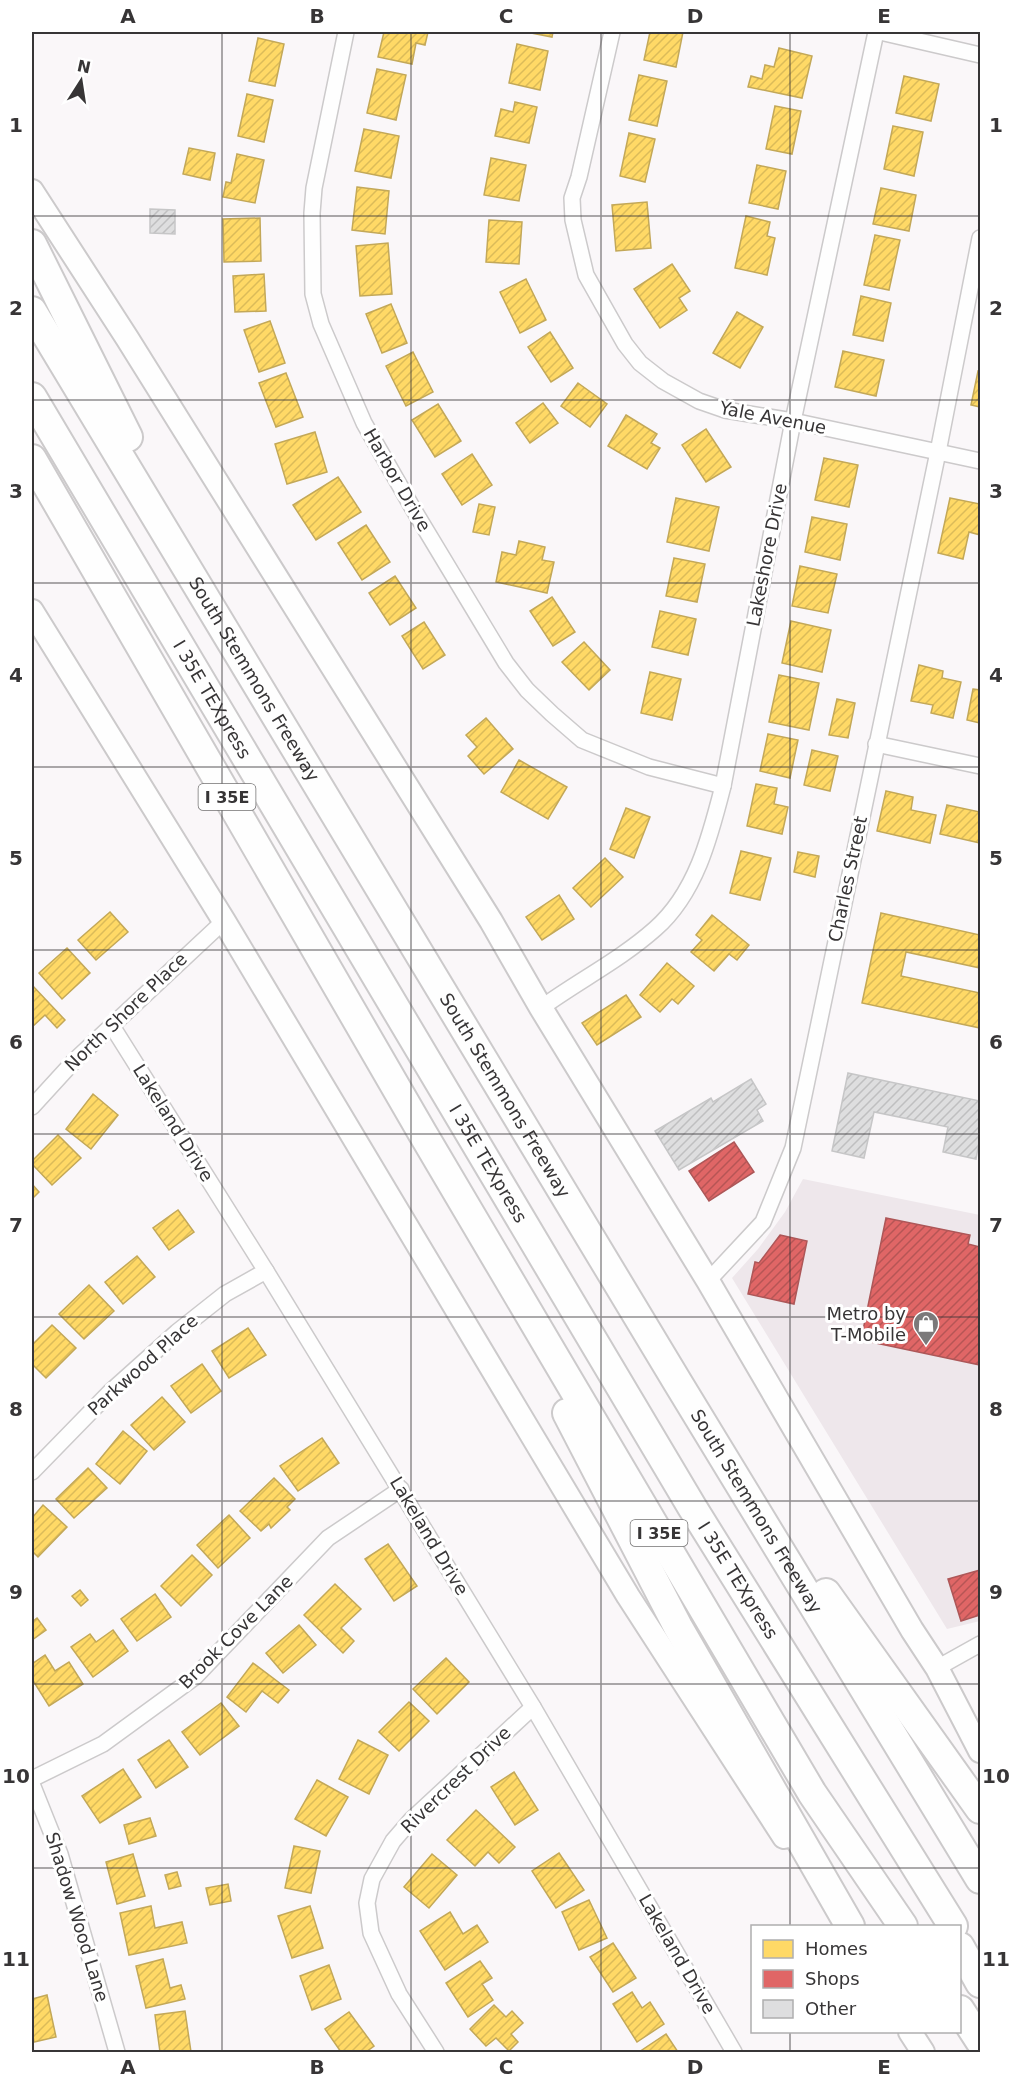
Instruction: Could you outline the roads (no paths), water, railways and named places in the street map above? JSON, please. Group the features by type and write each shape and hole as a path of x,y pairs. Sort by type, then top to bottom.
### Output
{"highway":[{"path":"32,243 109,401 307,770"},
{"name":"South Stemmons Freeway","path":"32,311 678,1383 981,1879"},
{"name":"I 35E TEXpress","path":"32,397 692,1507 952,1925"},
{"name":"I 35E","path":"32,459 423,1134 812,1793 902,1925"},
{"path":"423,1134 678,1628 849,1925"},
{"path":"678,1383 981,1809"},
{"path":"825,1719 947,1925"},
{"path":"961,1938 981,1970"},
{"path":"961,1949 981,1983"},
{"path":"961,2012 981,2042"}],"main road":[{"path":"32,191 128,338 491,921 541,1008 708,1281 912,1630 937,1668 981,1751"},
{"path":"32,611 224,921 628,1596 841,1925"},
{"path":"911,2033 923,2052"}],"street":[{"name":"Harbor Drive","path":"346,32 314,188 312,213 314,294 321,324 364,423 506,663 535,698 582,740 649,767 723,786"},
{"name":"Yale Avenue","path":"612,32 579,177 572,198 573,220 586,275 625,344 640,363 663,381 699,402 725,410 793,421 981,461"},
{"name":"Lakeshore Drive","path":"541,1008 655,929 676,905 698,868 710,835 723,786 793,421 878,32"},
{"path":"878,32 981,55"},
{"name":"Charles Street","path":"708,1281 763,1222 793,1148 981,238"},
{"path":"876,744 981,766"},
{"name":"North Shore Place","path":"32,1107 75,1060 224,921"},
{"name":"Lakeland Drive","path":"112,1026 401,1489 533,1707 734,2052"},
{"name":"Parkwood Place","path":"32,1472 110,1392 177,1332 225,1294 266,1271"},
{"name":"Brook Cove Lane","path":"32,1781 103,1744 195,1677 328,1538 401,1489"},
{"path":"937,1668 981,1644"},
{"name":"Rivercrest Drive","path":"436,2052 399,1994 371,1933 367,1903 372,1879 393,1841 412,1819 533,1707"},
{"name":"Shadow Wood Lane","path":"32,1781 60,1854 117,2052"}],"place":[{"name":"Metro by T-Mobile","path":"926,1347"}]}
